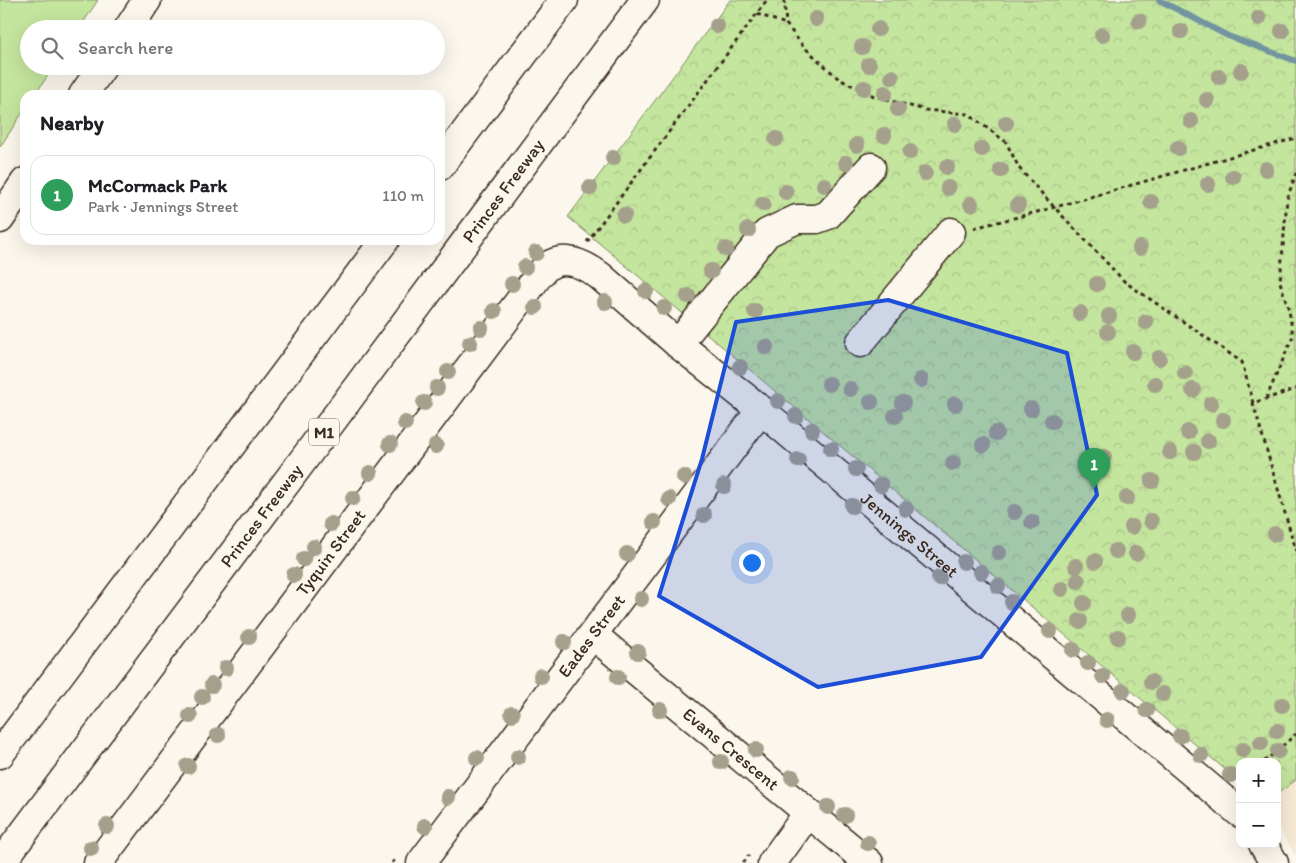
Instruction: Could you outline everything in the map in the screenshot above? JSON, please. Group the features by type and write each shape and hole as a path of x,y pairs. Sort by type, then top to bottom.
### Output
{"main road":[{"path":"134,20 147,0"},
{"path":"445,159 564,0"},
{"name":"Princes Freeway","path":"1,863 645,0"},
{"path":"86,90 97,75"},
{"path":"678,344 766,233 797,219 817,220 828,215 871,167"},
{"path":"0,219 20,189"},
{"path":"860,343 959,231"},
{"path":"0,754 381,245"},
{"name":"Tyquin Street","path":"98,863 539,275 548,266 555,263 564,261 574,262"},
{"name":"Jennings Street","path":"574,262 588,267 600,276 678,344 761,410 1236,810"},
{"name":"Eades Street","path":"422,863 761,410"},
{"name":"Evans Crescent","path":"593,635 869,863"},
{"path":"772,863 808,813"},
{"path":"1265,848 1274,863"}],"path":[{"path":"574,262 589,239 768,0"},
{"path":"784,0 786,24 803,46 839,79 874,96 925,110 968,114 1006,142 1019,168 1125,282 1242,362 1296,551"},
{"path":"757,14 786,24"},
{"path":"959,231 1054,207 1296,138"},
{"path":"1266,399 1293,336 1289,310 1280,282 1287,199 1296,174"},
{"path":"1254,403 1296,389"},
{"path":"1269,758 1296,734"}],"highlighted area":[{"path":"888,300 1067,353 1097,495 981,657 818,687 659,596 702,459 736,322"}],"shaded area":[{"path":"1296,780 1296,856 1281,832 1281,791"}],"green space":[{"path":"0,0 98,0 85,20 20,20 20,75 48,75 38,90 20,90 20,117 0,147"},
{"path":"730,0 1296,0 1296,780 1281,791 1281,758 1236,758 1236,779 568,217"}],"waterway":[{"path":"1159,0 1228,36 1296,61"}],"place":[{"name":"McCormack Park","path":"1094,489"}]}
